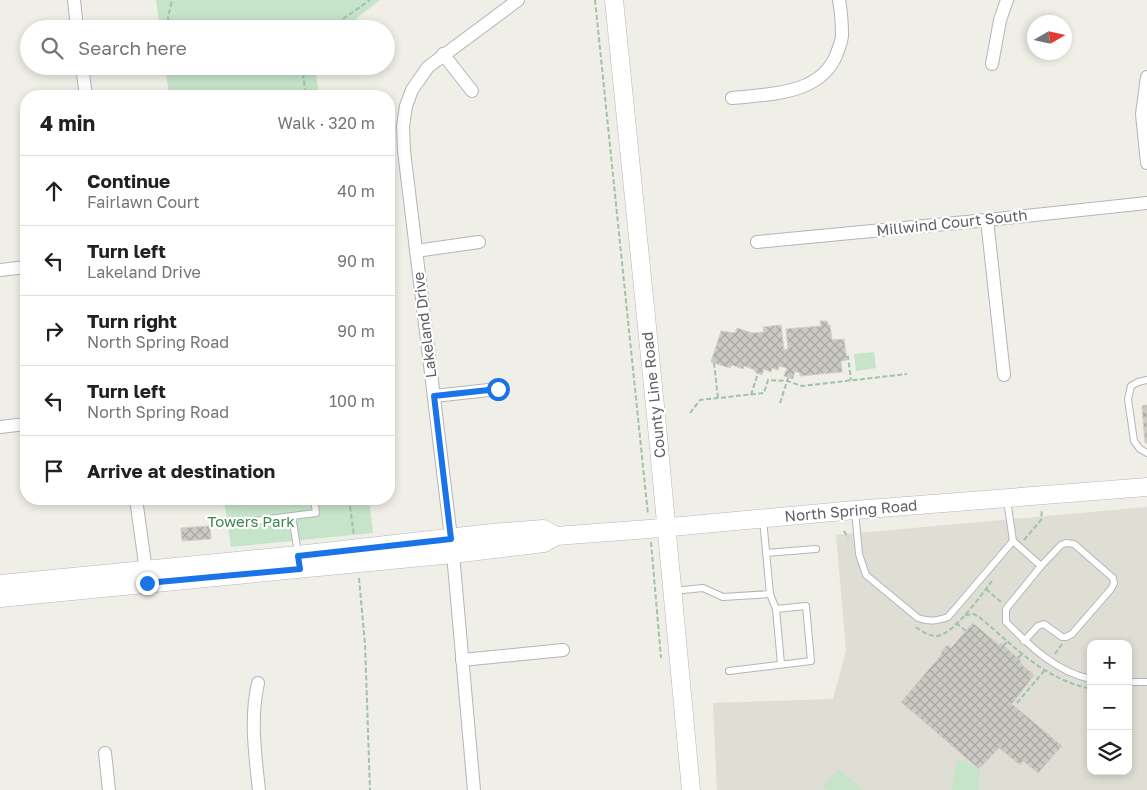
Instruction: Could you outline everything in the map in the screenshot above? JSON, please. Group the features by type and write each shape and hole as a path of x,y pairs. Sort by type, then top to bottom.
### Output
{"main road":[{"name":"County Line Road","path":"614,0 658,529 672,591 691,790"},
{"name":"North Spring Road","path":"0,584 146,576 452,546 544,543 556,536 1147,487"},
{"name":"North Spring Road","path":"0,598 146,576"}],"street":[{"path":"74,0 76,20"},
{"name":"Lakeland Drive","path":"474,790 452,546 404,150 403,126 406,106 412,90 428,67 518,0"},
{"path":"732,98 774,94 796,89 820,77 830,67 842,36 839,0"},
{"path":"992,64 1000,20 1007,0"},
{"path":"443,54 472,91"},
{"path":"83,75 85,90"},
{"path":"1147,77 1142,108 1147,162"},
{"name":"Millwind Court South","path":"757,242 1147,203"},
{"path":"987,220 1004,375"},
{"path":"416,251 479,242"},
{"path":"0,270 20,268"},
{"path":"434,396 498,389"},
{"path":"0,427 20,425"},
{"path":"137,505 146,576"},
{"path":"462,660 563,650"},
{"path":"258,683 254,699 254,724 259,790"},
{"path":"105,753 109,790"}],"lane":[{"path":"1147,380 1131,386 1128,398 1134,441 1140,449 1147,453"},
{"path":"1007,499 1013,541 1042,566"},
{"path":"240,523 316,513 315,505"},
{"path":"855,510 859,554 866,575 918,618 928,621 948,617 1013,541"},
{"path":"292,516 299,562"},
{"path":"763,518 770,594 776,609 782,664"},
{"path":"1024,640 1038,626 1044,624 1066,638 1072,634 1111,589 1114,583 1113,578 1074,544 1066,543 1061,545 1042,566 1006,609 1006,622 1024,640 1062,670 1087,678"},
{"path":"766,553 816,549"},
{"path":"672,591 703,588 722,597 770,594"},
{"path":"729,671 811,661 806,606 776,609"},
{"path":"1132,682 1147,682"}],"path":[{"path":"168,20 172,0"},
{"path":"341,20 370,0"},
{"path":"595,0 658,529 661,658"},
{"path":"303,75 305,90"},
{"path":"846,357 848,357 851,381"},
{"path":"714,363 718,398"},
{"path":"751,395 758,374"},
{"path":"690,412 700,400 764,393 768,380 788,379 802,386 907,374"},
{"path":"780,403 788,379"},
{"path":"349,505 357,556 365,644 370,790"},
{"path":"1019,546 1041,520 1041,506"},
{"path":"844,531 849,544"},
{"path":"911,624 925,634 940,636 949,631 997,574"},
{"path":"986,588 995,597"},
{"path":"956,623 966,631"},
{"path":"1003,646 1008,641"},
{"path":"1018,658 1022,654"},
{"path":"1017,703 1045,669"}],"shaded area":[{"path":"1147,507 1147,790 717,790 713,703 833,699 846,651 836,535"}],"green space":[{"path":"156,0 380,0 354,20 159,20"},
{"path":"166,75 316,75 318,90 168,90"},
{"path":"874,352 876,368 856,371 854,354"},
{"name":"Towers Park","path":"225,505 370,505 373,533 231,547"},
{"path":"957,760 967,761 980,772 978,790 951,790"},
{"path":"839,769 863,790 828,790 823,786"}],"building":[{"path":"820,321 827,321 828,325 830,325 832,340 844,339 847,360 841,361 842,372 800,376 800,373 795,371 793,379 784,376 787,368 779,366 778,370 772,368 771,372 764,369 762,375 744,366 743,369 732,365 730,368 711,362 721,331 735,333 737,328 752,333 764,332 763,327 781,325 784,350 788,349 786,329 821,326"},
{"path":"1147,405 1147,443 1145,443 1142,406"},
{"path":"210,526 211,539 182,541 181,528"},
{"path":"973,623 999,645 1001,643 1034,675 1012,704 1062,746 1038,773 1023,761 1020,765 999,748 979,769 901,702 942,654 941,652 947,645 951,648"}],"route":[{"path":"147,583 300,569 298,556 356,548 451,539 434,396 498,389"}]}
